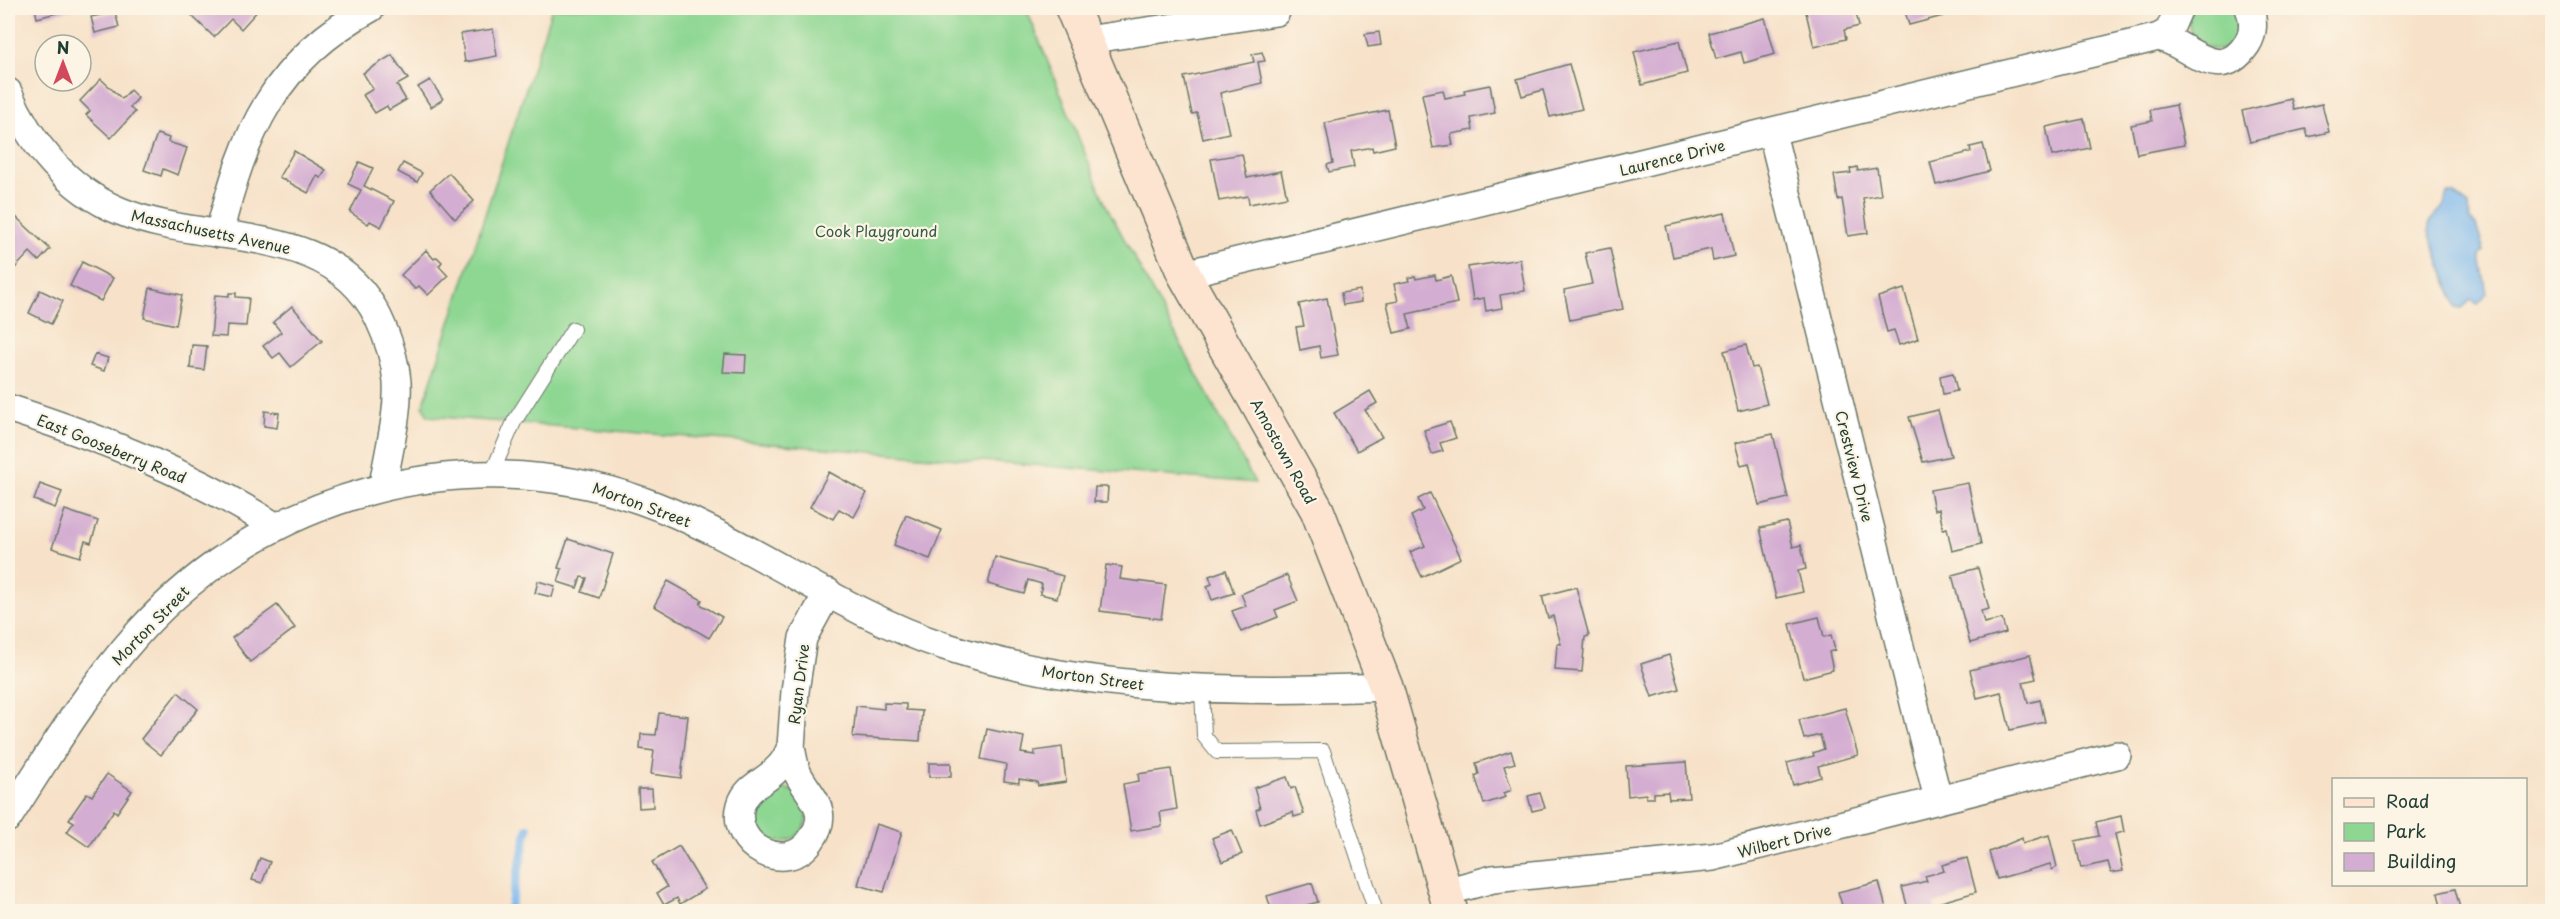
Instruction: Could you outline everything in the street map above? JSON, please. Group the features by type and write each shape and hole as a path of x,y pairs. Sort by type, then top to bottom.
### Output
{"street":[{"path":"219,234 238,162 258,121 281,84 309,50 329,33 371,8"},
{"name":"Amostown Road","path":"1072,8 1184,274 1317,510 1386,687 1448,902"},
{"path":"2159,37 2169,31 2179,8"},
{"path":"2159,37 2172,40 2204,61 2225,61 2237,55 2250,39 2253,26 2249,8"},
{"path":"1086,40 1276,12"},
{"name":"Laurence Drive","path":"1184,274 1772,133 2159,37"},
{"name":"Massachusetts Avenue","path":"8,92 24,125 50,159 64,175 98,200 118,211 141,219 268,242 304,252 338,269 365,296 389,343 397,384 383,486"},
{"name":"Crestview Drive","path":"1772,133 1938,799"},
{"name":"East Gooseberry Road","path":"8,408 140,456 221,494 276,527"},
{"name":"Morton Street","path":"12,802 82,702 140,631 192,582 223,559 276,527 321,506 383,486 439,477 491,475 556,478 641,500 696,523 921,638 993,660 1083,677 1202,688 1282,690 1386,687"},
{"name":"Ryan Drive","path":"791,747 795,691 803,638 828,592"},
{"name":"Wilbert Drive","path":"1448,902 1493,879 1713,857 2117,755"}],"lane":[{"path":"491,475 514,422 573,329"},
{"path":"1202,688 1204,736 1217,752 1323,751 1376,912"}],"green space":[{"name":"Cook Playground","path":"552,8 1026,8 1105,203 1255,483 428,416 423,406"},
{"path":"2193,8 2236,8 2240,20 2238,34 2231,45 2216,50 2192,39 2188,22"},
{"path":"780,788 790,790 799,796 805,805 807,815 805,825 799,834 790,840 780,842 770,840 761,834 755,825 753,815 755,805 761,796 770,790"}],"water":[{"path":"2448,194 2454,194 2469,205 2470,219 2476,225 2484,251 2480,256 2487,294 2478,304 2471,300 2462,308 2456,307 2429,232 2429,222 2443,207"}],"building":[{"path":"35,8 76,8 37,18"},
{"path":"200,8 260,8 241,29 231,19 214,37 192,16"},
{"path":"1805,8 1855,8 1859,26 1844,30 1846,39 1814,47"},
{"path":"1904,8 1957,8 1958,12 1909,25"},
{"path":"115,12 119,27 95,33 91,17"},
{"path":"1765,18 1775,54 1744,63 1741,52 1716,59 1709,33"},
{"path":"493,29 497,56 465,62 461,34"},
{"path":"1379,32 1381,45 1368,47 1365,34"},
{"path":"1679,41 1687,73 1642,85 1634,52"},
{"path":"1262,52 1265,61 1258,62 1262,83 1220,93 1229,133 1203,139 1197,113 1192,114 1184,77 1254,62 1252,54"},
{"path":"392,55 408,79 397,85 406,100 389,110 387,106 375,113 363,95 373,89 363,73"},
{"path":"1569,64 1582,109 1550,117 1543,90 1522,96 1517,79"},
{"path":"101,79 122,99 130,90 138,98 130,108 135,112 111,138 86,115 90,111 80,101 88,93 93,93 93,87"},
{"path":"430,80 443,99 431,107 418,87"},
{"path":"1490,85 1495,113 1471,118 1473,130 1451,134 1453,145 1433,148 1422,94 1443,90 1445,98 1465,94 1464,90"},
{"path":"2291,99 2294,110 2322,104 2329,132 2308,137 2306,129 2250,142 2242,111"},
{"path":"2176,105 2184,145 2137,154 2131,125 2152,121 2150,110"},
{"path":"1388,110 1395,146 1373,151 1372,147 1351,151 1354,167 1329,172 1327,165 1333,163 1325,123"},
{"path":"2084,119 2090,148 2052,156 2046,127"},
{"path":"157,134 169,138 168,142 187,148 178,175 163,169 161,176 144,170"},
{"path":"1983,144 1990,171 1936,185 1930,162 1971,152 1970,147"},
{"path":"294,151 326,170 321,178 317,176 308,193 279,177"},
{"path":"1242,154 1247,178 1281,171 1287,197 1249,204 1248,196 1219,201 1211,159"},
{"path":"359,162 373,168 364,186 394,201 381,227 370,221 368,224 350,212 361,190 348,184"},
{"path":"403,163 422,173 417,182 398,172"},
{"path":"1857,167 1858,171 1877,168 1881,195 1863,198 1868,233 1848,236 1842,199 1838,200 1834,175 1851,173 1850,169"},
{"path":"449,173 474,201 455,219 430,190"},
{"path":"1725,213 1734,256 1713,261 1711,249 1673,257 1666,226"},
{"path":"16,217 50,249 39,261 30,252 15,268 8,261 8,255 12,250 8,246 8,225"},
{"path":"1610,248 1623,309 1570,320 1564,290 1592,284 1585,253"},
{"path":"426,250 434,259 437,257 442,262 439,266 448,276 428,295 419,286 415,289 401,275"},
{"path":"1520,259 1525,291 1500,295 1502,308 1486,311 1484,298 1473,300 1468,267"},
{"path":"82,262 113,278 101,301 70,286"},
{"path":"1435,275 1436,280 1451,276 1457,303 1407,314 1411,329 1394,333 1387,303 1398,301 1394,284 1409,281 1408,278 1415,276 1416,279"},
{"path":"150,288 182,295 176,325 144,318"},
{"path":"1904,289 1918,339 1899,345 1894,330 1887,332 1878,297"},
{"path":"40,290 63,301 51,324 29,313"},
{"path":"1360,290 1361,302 1343,305 1341,293"},
{"path":"229,293 236,293 236,297 249,298 246,326 227,325 226,337 211,336 215,295 229,296"},
{"path":"1327,298 1338,355 1321,358 1319,346 1300,350 1296,327 1304,326 1299,304"},
{"path":"292,306 322,341 291,367 280,353 273,358 263,346 281,332 273,322"},
{"path":"192,345 207,346 204,370 190,368"},
{"path":"1746,345 1752,368 1757,367 1767,404 1738,411 1724,351"},
{"path":"95,354 108,358 104,371 90,366"},
{"path":"725,354 746,355 745,373 723,372"},
{"path":"1953,373 1957,391 1943,394 1940,376"},
{"path":"1370,391 1377,403 1365,410 1382,437 1357,451 1334,413"},
{"path":"1938,410 1951,456 1923,462 1909,417"},
{"path":"265,411 279,413 277,428 264,426"},
{"path":"1450,422 1456,438 1440,443 1443,451 1432,454 1424,430"},
{"path":"1773,434 1788,498 1759,505 1749,463 1741,465 1735,443"},
{"path":"829,472 867,493 854,517 839,509 833,519 810,507"},
{"path":"1968,483 1981,544 1952,551 1947,528 1943,529 1939,509 1934,510 1930,490"},
{"path":"40,484 62,492 55,508 34,500"},
{"path":"1095,487 1108,487 1107,502 1094,502"},
{"path":"1430,493 1461,558 1422,577 1410,552 1425,546 1411,516 1423,510 1418,499"},
{"path":"65,510 98,521 91,543 85,541 80,557 52,548"},
{"path":"906,515 942,530 930,559 894,545"},
{"path":"1787,522 1793,547 1801,545 1806,569 1798,571 1803,592 1776,598 1760,528"},
{"path":"568,539 613,554 599,598 582,592 587,578 581,577 577,588 558,582 562,569 558,568"},
{"path":"995,557 1063,576 1057,598 1040,594 1042,584 1028,580 1024,594 988,584"},
{"path":"1106,565 1122,567 1120,579 1166,585 1161,619 1100,611"},
{"path":"1978,568 1989,609 1981,611 1984,623 2002,619 2006,633 1970,643 1952,575"},
{"path":"1226,570 1234,593 1212,600 1207,586 1212,584 1209,576"},
{"path":"1287,575 1298,601 1275,610 1278,617 1241,632 1232,611 1246,606 1241,594"},
{"path":"538,581 555,586 552,597 535,593"},
{"path":"668,581 702,600 700,604 722,617 709,638 654,606"},
{"path":"1576,587 1589,636 1585,637 1582,672 1555,670 1557,644 1561,644 1553,616 1548,618 1542,596"},
{"path":"277,605 295,628 250,662 232,638"},
{"path":"1819,617 1824,637 1831,635 1835,650 1829,652 1833,670 1803,678 1790,624"},
{"path":"1669,655 1679,689 1652,697 1641,664"},
{"path":"2030,655 2036,679 2023,682 2028,703 2040,700 2045,722 2010,730 2001,692 1977,698 1970,670"},
{"path":"178,692 198,709 161,755 141,739"},
{"path":"884,703 906,704 906,710 922,711 920,741 853,737 856,706 884,709"},
{"path":"1845,708 1858,755 1818,766 1821,777 1793,785 1787,763 1814,756 1813,753 1824,749 1820,735 1804,739 1799,720"},
{"path":"659,713 688,716 681,778 651,774 654,751 640,749 641,734 656,735"},
{"path":"987,729 1024,737 1021,753 1035,755 1034,751 1062,747 1066,782 1038,786 1037,782 1019,779 1019,783 1004,781 1006,764 981,759"},
{"path":"1511,751 1515,763 1504,766 1512,790 1504,793 1506,797 1484,804 1475,776 1479,774 1476,763"},
{"path":"1686,762 1689,798 1669,799 1668,792 1654,793 1654,798 1646,798 1646,794 1628,796 1626,766"},
{"path":"929,763 951,763 951,777 929,777"},
{"path":"1171,769 1177,809 1160,812 1162,826 1131,831 1123,784 1139,781 1138,774"},
{"path":"107,774 132,791 117,813 114,810 89,847 67,832 74,822 69,819 87,793 92,796"},
{"path":"1287,777 1291,789 1295,787 1304,814 1294,817 1293,812 1260,824 1256,810 1260,808 1254,788"},
{"path":"638,789 652,789 653,807 639,808"},
{"path":"1540,793 1545,808 1532,811 1528,796"},
{"path":"2121,816 2124,832 2115,834 2123,871 2111,873 2108,862 2081,868 2075,841 2099,836 2096,822"},
{"path":"876,824 902,832 884,892 858,885"},
{"path":"1232,830 1242,854 1222,862 1212,838"},
{"path":"2049,835 2057,867 2052,870 2050,864 1997,879 1989,852 2022,838 2023,843"},
{"path":"679,846 705,889 680,904 677,898 664,905 657,893 667,887 652,862"},
{"path":"260,858 270,862 262,883 252,880"},
{"path":"1967,858 1976,892 1934,904 1935,910 1930,912 1909,912 1902,887 1927,881 1925,876 1944,871 1942,865"},
{"path":"1879,882 1886,908 1874,912 1820,912 1842,905 1838,892"},
{"path":"1312,883 1318,902 1307,905 1309,912 1272,912 1267,896"},
{"path":"2455,889 2461,912 2426,912 2441,907 2438,893"},
{"path":"1788,905 1790,912 1766,912 1766,911"}],"waterway":[{"path":"509,912 528,828"}]}
